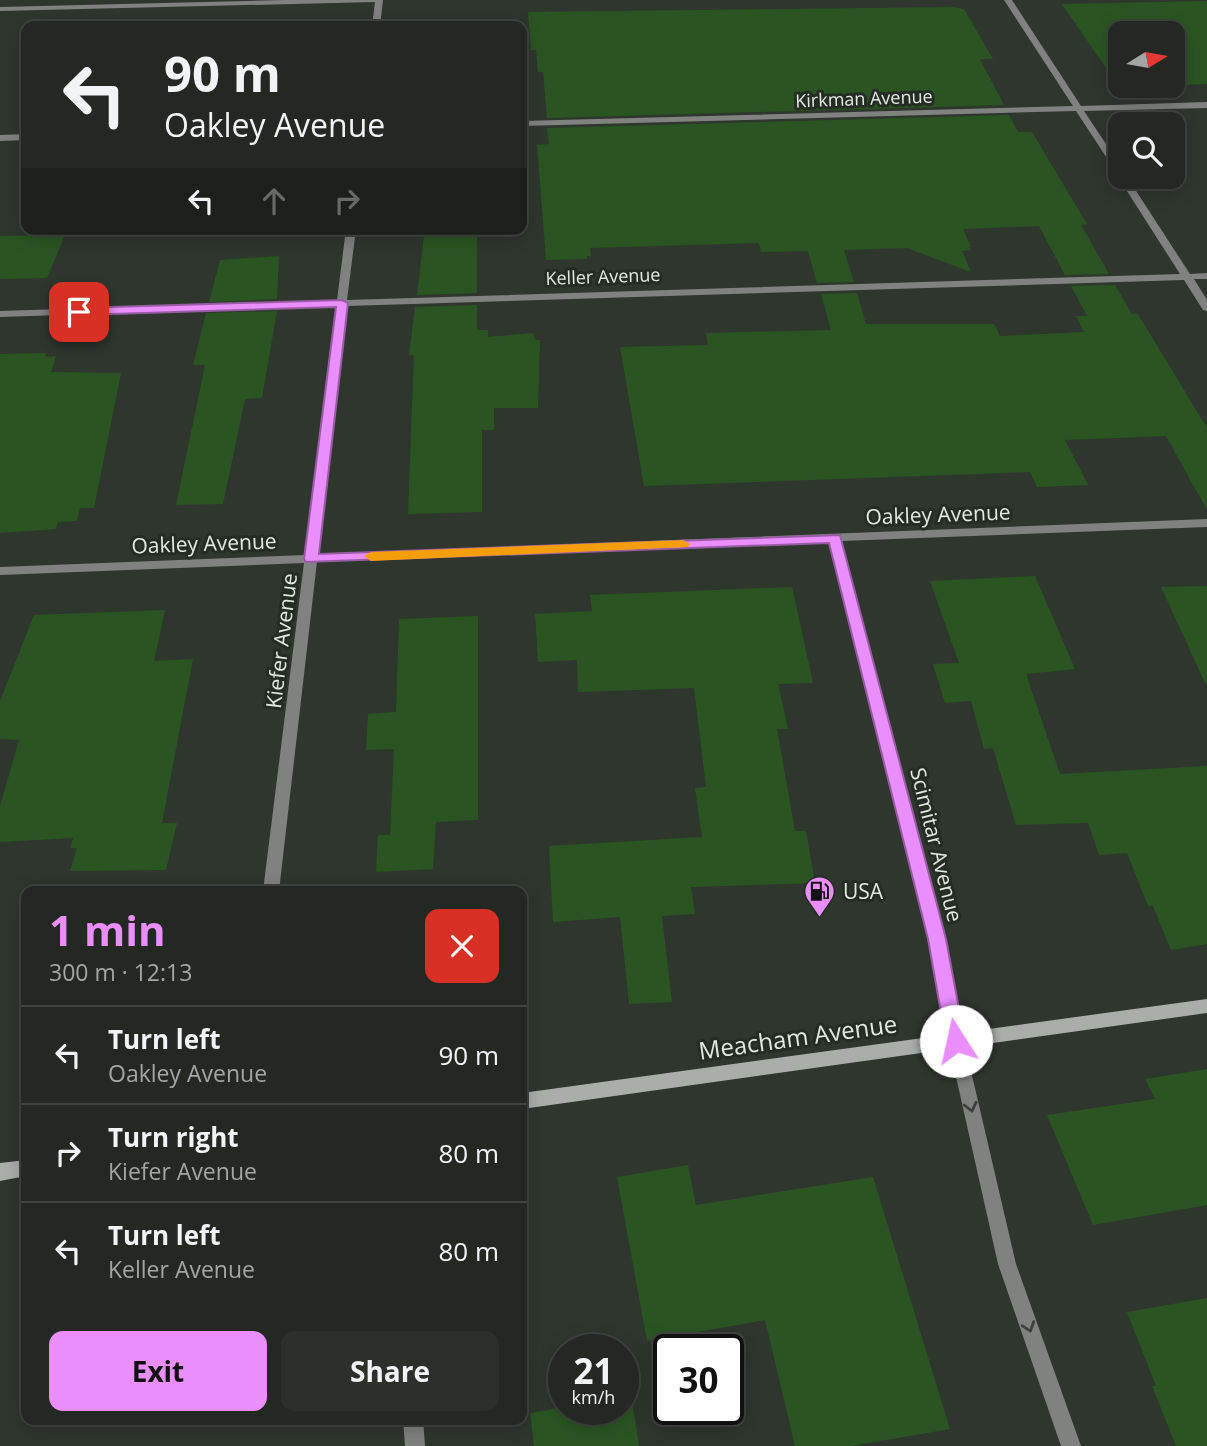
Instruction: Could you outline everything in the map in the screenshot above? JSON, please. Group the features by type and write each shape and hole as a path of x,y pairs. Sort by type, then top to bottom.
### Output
{"main road":[{"name":"Meacham Avenue","path":"527,1100 1207,1006"},
{"path":"0,1172 21,1169"}],"street":[{"path":"0,9 379,0 377,21"},
{"path":"1008,0 1108,153"},
{"name":"Kirkman Avenue","path":"527,124 1207,105"},
{"path":"0,138 21,137"},
{"path":"1131,189 1207,307"},
{"name":"Kiefer Avenue","path":"272,886 350,235"},
{"name":"Keller Avenue","path":"0,314 1207,275"},
{"name":"Oakley Avenue","path":"0,571 1207,523"},
{"name":"Scimitar Avenue","path":"835,538 937,939 956,1041 1007,1264 1071,1446"},
{"path":"413,1425 415,1446"}],"building":[{"path":"1207,1 1207,84 1185,85 1185,21 1108,21 1108,71 1062,4"},
{"path":"964,9 993,59 980,59 1004,105 547,118 543,72 538,72 536,50 531,50 528,12"},
{"path":"1009,115 1018,132 1032,132 1087,224 1081,225 1109,274 1065,275 1039,226 963,229 971,250 962,251 971,272 907,248 844,250 854,282 817,283 808,251 761,252 759,243 590,248 591,256 587,256 587,259 546,260 537,145 549,144 547,128"},
{"path":"65,235 47,278 0,279 0,236"},
{"path":"477,235 477,293 417,295 424,236"},
{"path":"279,256 277,299 209,302 220,260"},
{"path":"1115,285 1132,314 1138,314 1207,428 1207,510 1166,436 1065,440 1088,485 1037,487 1030,472 644,486 620,347 708,345 706,333 831,330 821,294 857,293 866,324 994,324 1000,336 1084,332 1076,316 1087,316 1071,286"},
{"path":"477,305 477,330 488,330 488,337 533,333 535,340 540,340 538,408 494,408 494,430 482,430 482,512 408,514 414,355 409,355 415,307"},
{"path":"277,311 262,398 245,399 223,504 176,505 205,365 193,365 206,313"},
{"path":"46,353 45,357 56,356 51,372 121,373 94,508 80,508 77,521 58,522 56,529 0,533 0,354"},
{"path":"1035,576 1075,669 1026,674 1060,774 1207,766 1207,944 1171,950 1153,906 1148,906 1127,853 1099,855 1088,823 1016,825 993,748 984,749 971,701 945,703 933,664 959,663 930,581"},
{"path":"1207,586 1207,687 1161,587"},
{"path":"792,587 813,683 778,684 788,729 777,729 795,831 806,831 815,883 691,887 695,914 662,916 672,1002 629,1004 620,917 553,922 549,846 702,837 695,788 706,787 694,688 578,692 577,660 538,662 535,614 592,611 590,595"},
{"path":"165,610 154,661 193,659 162,823 177,823 166,870 70,871 77,848 70,848 73,838 0,842 0,806 19,740 0,739 0,701 34,615"},
{"path":"478,616 478,820 436,822 433,869 376,872 378,835 390,835 394,749 366,750 368,714 396,712 399,619"},
{"path":"1207,1069 1207,1205 1093,1225 1047,1115 1155,1099 1145,1079"},
{"path":"688,1165 696,1205 873,1177 950,1429 851,1446 795,1446 765,1320 686,1334 653,1334 653,1340 647,1341 617,1177"},
{"path":"1207,1298 1207,1446 1176,1446 1127,1312"},
{"path":"548,1410 548,1425 636,1425 639,1446 534,1446 530,1413"}],"slow traffic":[{"path":"371,556 683,544"}],"place":[{"name":"USA","path":"820,919"}],"route":[{"path":"79,312 342,303 312,559 835,538 937,939 956,1041"}]}
